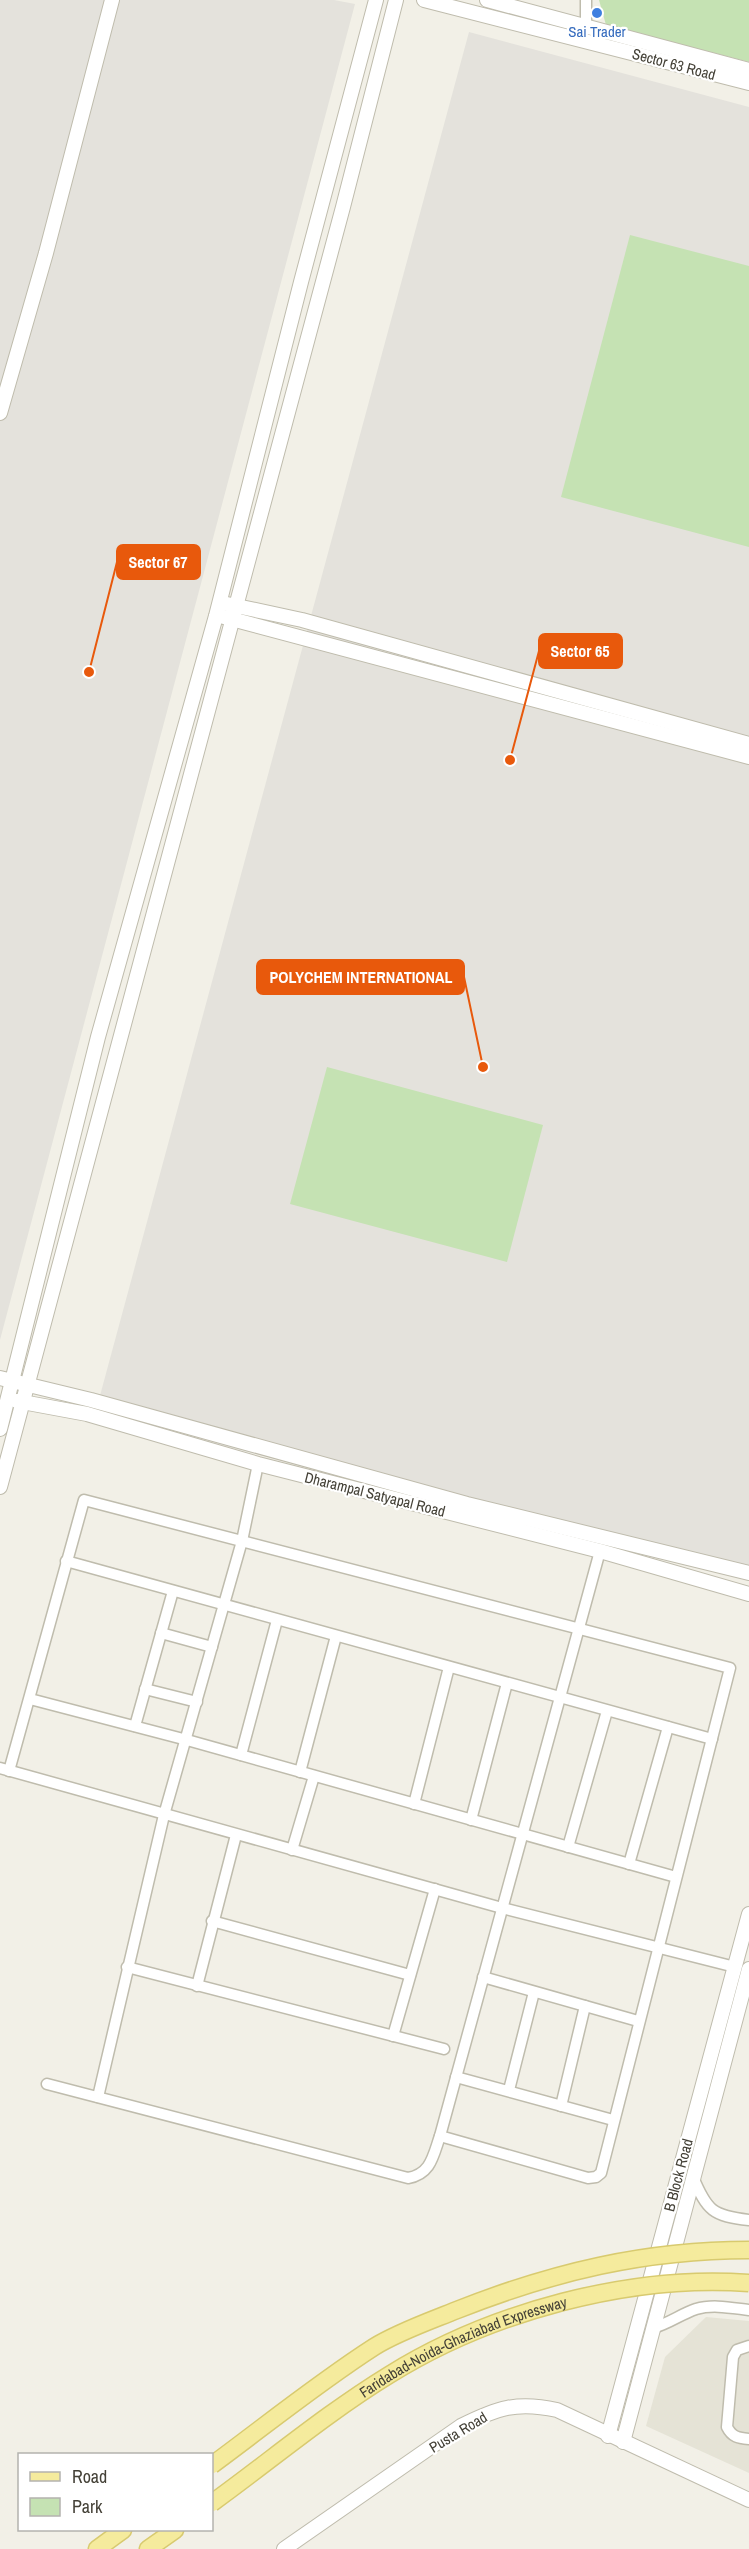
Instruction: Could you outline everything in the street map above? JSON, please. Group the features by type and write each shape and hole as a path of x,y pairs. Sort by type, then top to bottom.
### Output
{"main road":[{"name":"Faridabad-Noida-Ghaziabad Expressway","path":"213,2464 375,2346 441,2316 520,2285 595,2266 694,2250 749,2250"},
{"name":"Faridabad-Noida-Ghaziabad Expressway","path":"213,2502 389,2375 469,2334 565,2301 644,2286 716,2280 749,2283"},
{"path":"97,2549 120,2531"},
{"path":"148,2549 172,2531"}],"street":[{"path":"0,413 52,232 112,0"},
{"path":"0,1429 7,1379 98,1037 218,609 376,0"},
{"path":"0,1487 337,230 396,0"},
{"name":"Sector 63 Road","path":"424,0 749,83"},
{"name":"Sector 63 Road","path":"487,0 749,70"},
{"path":"586,0 586,27"},
{"path":"218,609 313,623 749,744"},
{"path":"233,612 749,757"},
{"name":"Dharampal Satyapal Road","path":"7,1379 467,1504 749,1573"},
{"name":"Dharampal Satyapal Road","path":"4,1399 87,1414 258,1464 600,1551 749,1594"},
{"path":"98,2097 164,1815 243,1541 258,1464"},
{"path":"440,2136 592,2178 601,2172 638,2021 658,1946 712,1739 730,1668 84,1500 30,1699 4,1770 502,1908 658,1946 735,1967"},
{"path":"47,2084 408,2178 419,2176 428,2169 440,2136 558,1697 600,1551"},
{"path":"66,1561 712,1739"},
{"path":"135,1726 172,1591"},
{"path":"241,1755 277,1620"},
{"path":"161,1633 212,1647"},
{"path":"300,1772 336,1636"},
{"path":"414,1804 449,1667"},
{"path":"471,1820 507,1683"},
{"path":"145,1689 197,1702"},
{"path":"30,1699 187,1740 676,1877"},
{"path":"568,1847 607,1711"},
{"path":"629,1864 668,1727"},
{"path":"292,1850 314,1776"},
{"path":"196,1986 236,1835"},
{"path":"393,2036 435,1889"},
{"name":"B Block Road","path":"608,2436 749,1914"},
{"path":"212,1921 410,1975"},
{"path":"127,1967 444,2049"},
{"name":"B Block Road","path":"622,2442 749,1969"},
{"path":"483,1977 638,2021"},
{"path":"510,2090 534,1992"},
{"path":"561,2106 585,2006"},
{"path":"456,2077 613,2120"},
{"path":"693,2177 704,2203 715,2214 749,2220"},
{"path":"653,2328 674,2322 698,2308 716,2306 749,2310"},
{"path":"749,2346 737,2350 733,2357 727,2427 738,2438 749,2439"},
{"name":"Pusta Road","path":"284,2549 461,2426 487,2413 510,2406 541,2406 565,2414 749,2500"}],"shaded area":[{"path":"0,0 334,0 355,4 0,1340"},
{"path":"469,32 749,107 749,1576 95,1414"},
{"path":"706,2317 749,2321 749,2473 646,2426 665,2357"}],"green space":[{"path":"599,0 749,0 749,62 606,25"},
{"path":"630,235 749,266 749,547 561,497"},
{"path":"327,1067 543,1125 507,1262 290,1204"}],"place":[{"name":"Sai Trader","path":"597,13"},
{"name":"Sector 67","path":"89,672"},
{"name":"Sector 65","path":"510,760"},
{"name":"POLYCHEM INTERNATIONAL","path":"483,1067"}]}
